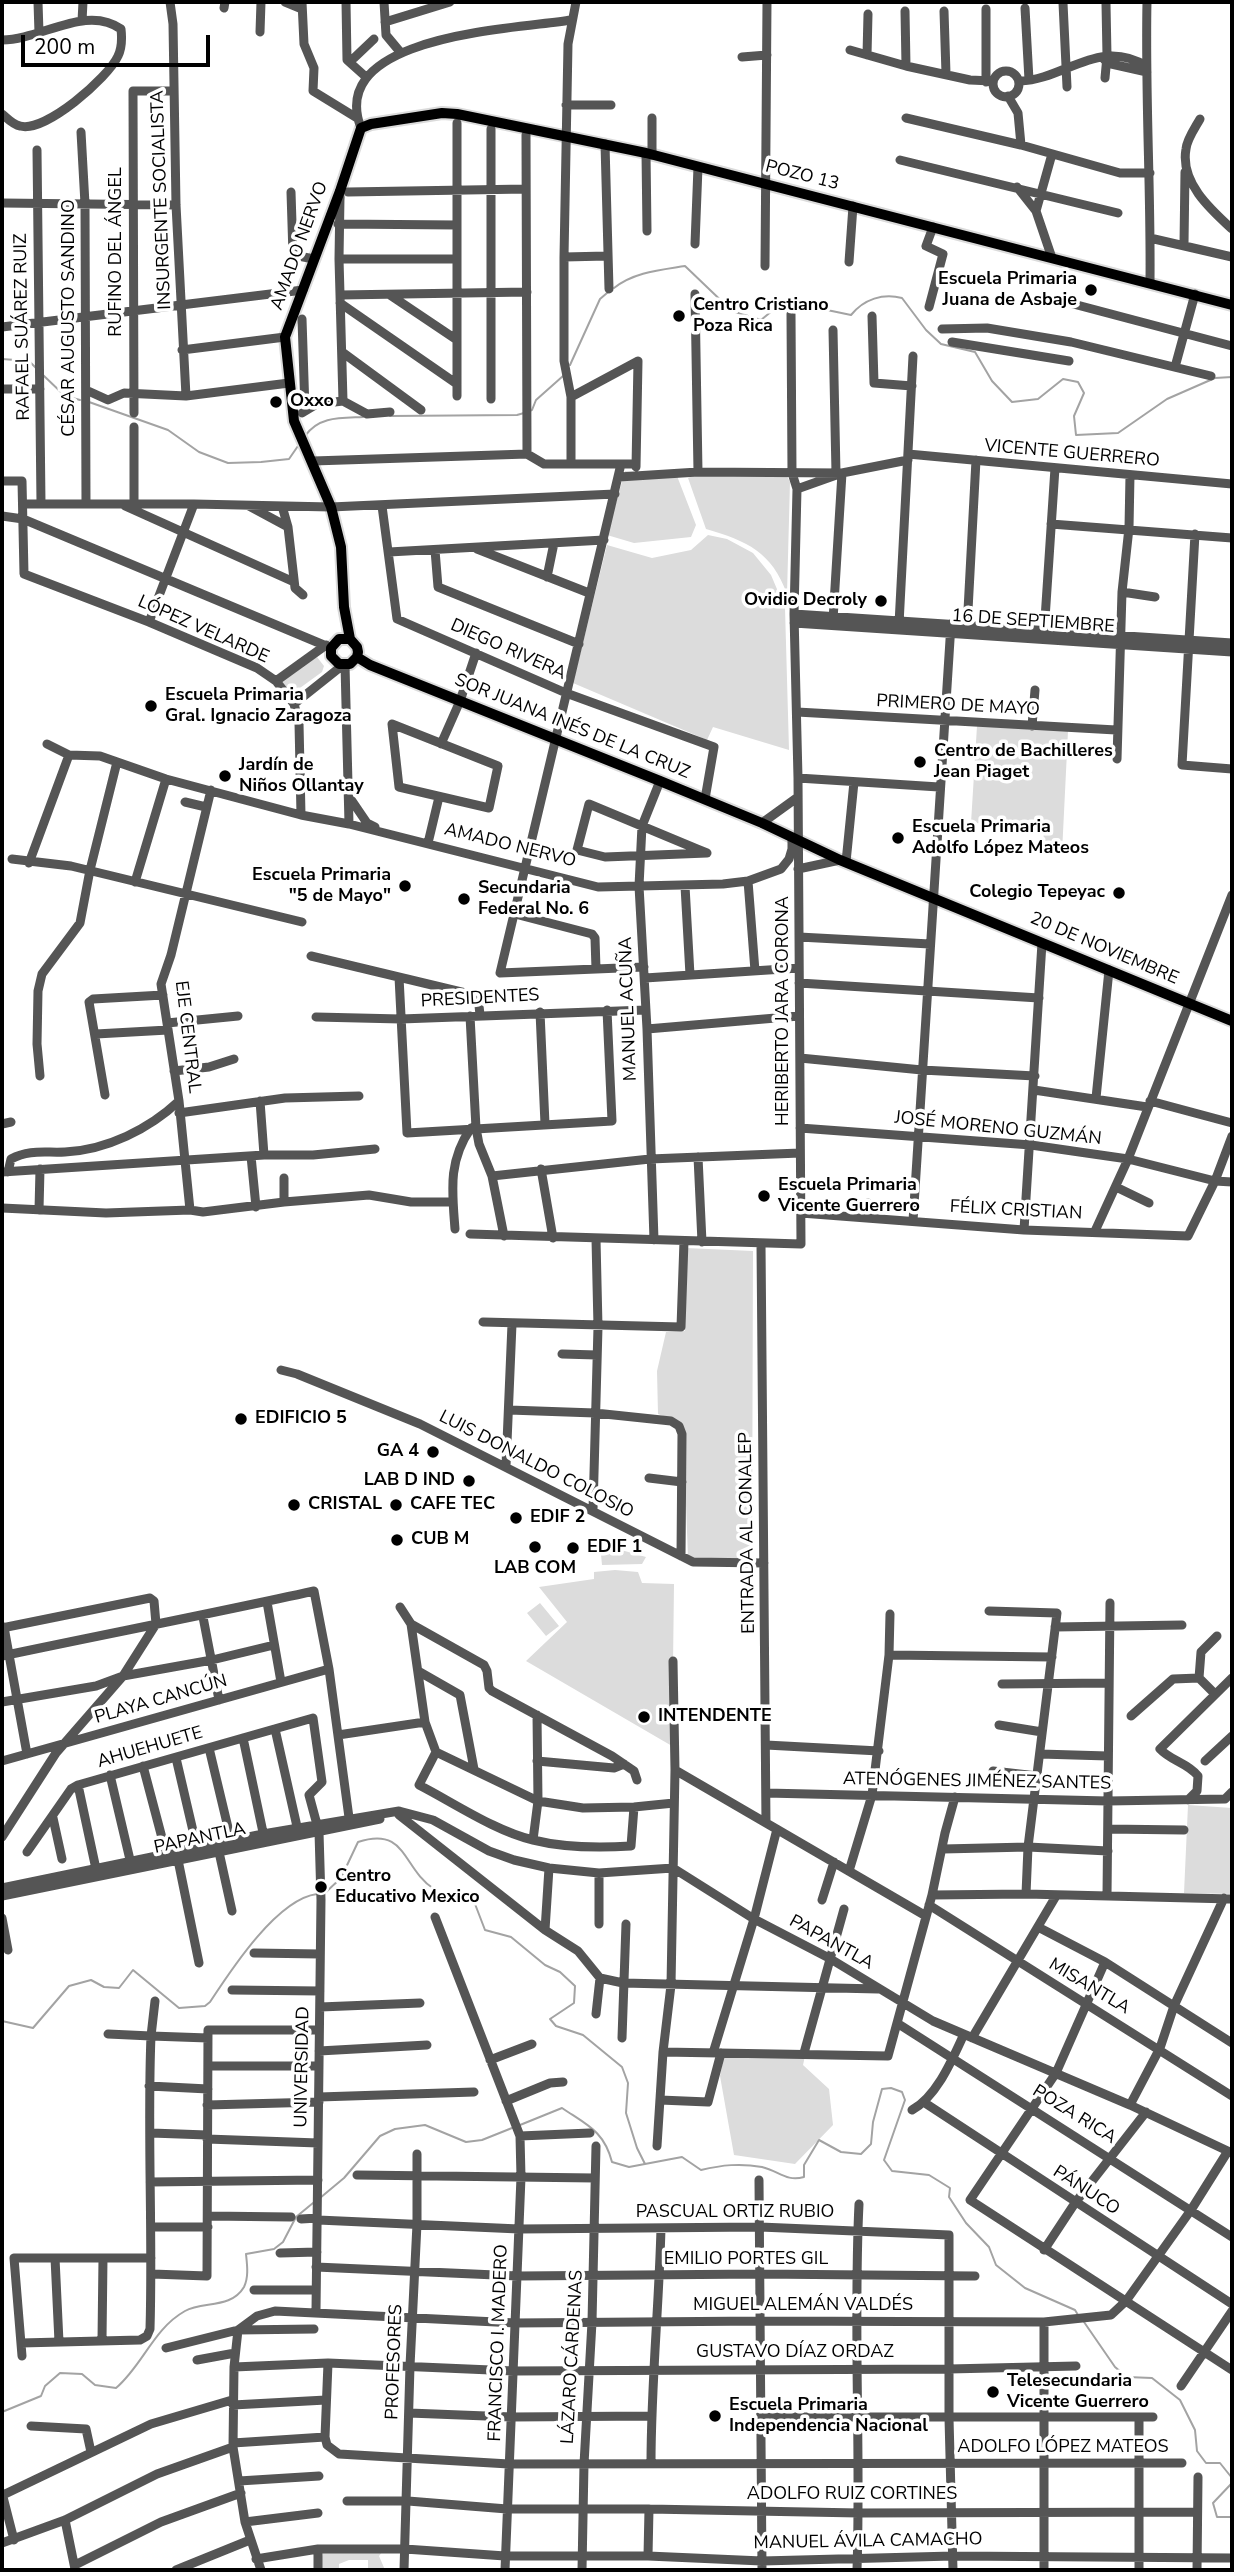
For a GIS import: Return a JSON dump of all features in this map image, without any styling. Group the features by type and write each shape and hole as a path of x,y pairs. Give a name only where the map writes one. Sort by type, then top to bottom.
{"main road":[{"name":"POZO 13","path":"359,123 371,124 442,113 606,144 1232,305"},
{"name":"AMADO NERVO","path":"357,657 357,647 350,639 344,607 341,547 331,507 296,426 285,337 314,259 344,192 359,123"},
{"path":"350,639 339,639 329,647 334,661 344,665 357,657"},
{"name":"SOR JUANA INÉS DE LA CRUZ","path":"357,657 370,665 762,822 795,839"},
{"name":"20 DE NOVIEMBRE","path":"795,839 1232,1020"}],"street":[{"path":"38,2 39,33"},
{"path":"82,21 83,2"},
{"name":"INSURGENTE SOCIALISTA","path":"170,2 173,24 176,205 186,396"},
{"path":"260,32 261,2"},
{"path":"285,2 302,5 304,44 314,68 313,91 359,123"},
{"path":"346,2 351,55 367,75 401,53 440,39 571,20"},
{"path":"384,2 386,35 401,53"},
{"path":"385,22 418,6 450,2"},
{"path":"571,464 572,397 564,361 564,257 566,104 571,20 576,2"},
{"path":"765,266 767,2"},
{"path":"1147,2 1150,282"},
{"path":"1063,3 1067,87"},
{"path":"1105,78 1106,4"},
{"path":"986,9 989,81 996,93 1008,96 1018,90 1024,80 1025,8"},
{"path":"944,10 946,74"},
{"path":"905,11 905,66"},
{"path":"867,55 868,14"},
{"path":"2,40 82,21 104,19 121,29 118,56 102,79 62,111 28,127 19,126 2,114"},
{"path":"351,55 374,39"},
{"path":"850,50 905,66 989,81 1000,72 1006,71 1024,80 1043,78 1066,67 1105,58 1147,69"},
{"path":"742,57 767,55"},
{"name":"AMADO NERVO","path":"359,123 357,95 367,75"},
{"name":"RUFINO DEL ÁNGEL","path":"134,412 133,91 174,90"},
{"path":"1008,96 1018,113 1021,145"},
{"path":"566,104 611,105"},
{"path":"647,231 652,117"},
{"path":"906,118 1021,145 1120,173 1150,173"},
{"path":"1184,244 1186,148 1200,119"},
{"path":"340,303 457,391 457,123"},
{"path":"491,130 491,399"},
{"name":"CÉSAR AUGUSTO SANDINO","path":"81,132 85,204 86,504"},
{"path":"526,135 527,454"},
{"path":"606,144 609,289"},
{"name":"RAFAEL SUÁREZ RUIZ","path":"37,150 41,503"},
{"path":"1036,211 1052,154"},
{"path":"900,160 1118,213"},
{"path":"695,244 698,167"},
{"path":"1185,172 1210,208 1232,229"},
{"path":"1017,187 1036,211 1052,258"},
{"path":"343,401 338,224 344,192 526,189"},
{"path":"291,192 293,255 314,259"},
{"path":"2,203 176,205"},
{"path":"849,262 853,206"},
{"path":"338,224 457,225"},
{"path":"929,307 943,254 926,246 933,227"},
{"path":"1150,238 1232,257"},
{"path":"564,257 607,256"},
{"path":"339,260 457,259"},
{"path":"2,327 303,290"},
{"path":"340,303 389,294 527,292"},
{"path":"389,294 457,341"},
{"path":"695,294 698,472"},
{"path":"1175,367 1195,295"},
{"path":"1062,301 1232,346"},
{"name":"HERIBERTO JARA CORONA","path":"761,1244 801,1244 798,869 795,839 798,797 794,618 797,488 792,472 791,314"},
{"path":"873,316 874,383 912,386"},
{"path":"296,426 305,410 302,319"},
{"path":"942,329 987,328 1071,342 1211,376"},
{"path":"987,328 990,347"},
{"path":"833,330 839,473 833,621"},
{"path":"182,350 285,337"},
{"path":"952,342 1069,361"},
{"path":"342,352 421,410"},
{"path":"899,625 914,356"},
{"path":"572,397 638,361 637,476"},
{"path":"86,393 108,400 134,392 186,396 289,383"},
{"path":"2,389 40,389"},
{"path":"305,410 317,404 343,401 367,414 390,412"},
{"path":"134,427 134,504"},
{"path":"313,461 527,454 544,464 636,464"},
{"name":"VICENTE GUERRERO","path":"620,477 698,472 839,473 908,457 976,460 1232,484"},
{"path":"967,630 976,460"},
{"path":"621,464 500,973 644,967"},
{"path":"1044,635 1055,468"},
{"path":"797,488 839,473"},
{"path":"1117,759 1122,592 1129,528 1130,475"},
{"path":"2,481 22,481 23,519"},
{"path":"23,504 246,504 331,507 615,495"},
{"path":"120,504 294,582"},
{"path":"149,622 194,504"},
{"path":"246,504 288,527"},
{"path":"282,506 288,527 295,588 303,595"},
{"name":"DIEGO RIVERA","path":"382,506 397,618 566,693 714,747 705,799"},
{"path":"2,516 23,519 329,647"},
{"name":"LÓPEZ VELARDE","path":"23,519 24,575 149,622 257,668 276,681 294,704 299,723 302,815"},
{"path":"1051,524 1232,538"},
{"path":"1195,534 1182,765 1232,769"},
{"path":"389,552 604,540"},
{"path":"547,577 554,543"},
{"path":"476,548 589,593"},
{"path":"435,550 438,587 579,644"},
{"path":"1122,592 1155,597"},
{"name":"16 DE SEPTIEMBRE","path":"794,618 1189,644 1232,643"},
{"path":"913,1221 950,629"},
{"name":"16 DE SEPTIEMBRE","path":"1189,644 1232,652"},
{"path":"276,681 329,647"},
{"path":"441,744 460,701 476,653"},
{"path":"294,704 344,665"},
{"path":"344,665 349,824"},
{"path":"1032,726 1035,690"},
{"name":"PRIMERO DE MAYO","path":"797,712 1116,730"},
{"path":"392,724 441,744 498,766 489,808 399,787 392,724"},
{"name":"AMADO NERVO","path":"47,744 69,755 100,756 166,779 302,815 349,824 598,887 685,886 748,881 781,869 789,859 795,839"},
{"path":"29,863 69,755"},
{"path":"40,1076 37,1044 38,992 42,974 80,923 90,870 117,762"},
{"path":"798,778 939,787"},
{"path":"135,882 166,779"},
{"name":"MANUEL ACUÑA","path":"654,1240 639,886 642,826 660,781"},
{"path":"798,869 843,861 854,782"},
{"name":"EJE CENTRAL","path":"190,1210 179,1101 161,984 171,955 211,790"},
{"path":"348,791 353,804 367,823 385,833"},
{"path":"428,844 439,797"},
{"path":"762,822 798,797"},
{"path":"185,802 206,807"},
{"path":"589,804 642,826 707,853 605,857 577,850 589,804"},
{"path":"12,859 90,870 302,922"},
{"path":"748,881 755,971"},
{"path":"685,886 690,975"},
{"path":"1096,1231 1128,1159 1232,895"},
{"path":"514,914 592,934 595,939 596,969"},
{"path":"799,937 930,944"},
{"path":"1024,1230 1042,943"},
{"path":"311,956 478,996 480,1015"},
{"path":"645,978 799,968"},
{"path":"1096,1098 1108,970"},
{"path":"399,977 407,1133 612,1121 607,1010"},
{"path":"799,983 1039,998"},
{"path":"105,1096 89,1002 93,999 163,995"},
{"name":"PRESIDENTES","path":"316,1017 401,1019 646,1010"},
{"path":"540,1012 545,1124"},
{"path":"96,1034 238,1016"},
{"path":"470,1016 473,1128 492,1176 504,1236"},
{"path":"647,1029 799,1016"},
{"path":"800,1058 922,1070 1035,1076"},
{"path":"174,1071 209,1067 234,1059"},
{"path":"1034,1090 1148,1104 1232,1123"},
{"path":"179,1113 285,1098 359,1096"},
{"path":"179,1101 169,1111 119,1140 66,1152 35,1150 21,1153 11,1159 5,1172 264,1155 313,1155 375,1149"},
{"path":"260,1101 264,1155"},
{"path":"455,1228 454,1166 459,1145 473,1128"},
{"name":"JOSÉ MORENO GUZMÁN","path":"800,1128 1031,1144 1128,1159 1215,1181 1232,1182"},
{"path":"1215,1181 1232,1136"},
{"path":"492,1176 650,1159 800,1153"},
{"path":"250,1156 256,1207"},
{"path":"698,1157 702,1241"},
{"path":"39,1210 40,1169"},
{"path":"541,1169 553,1238"},
{"path":"284,1178 284,1202"},
{"name":"FÉLIX CRISTIAN","path":"801,1213 1024,1230 1188,1236 1215,1181"},
{"path":"1116,1186 1149,1203"},
{"path":"2,1208 106,1213 190,1210 203,1212 369,1195 411,1202 453,1202"},
{"path":"867,1217 869,1203"},
{"path":"470,1234 761,1244"},
{"path":"593,1510 598,1327 596,1239"},
{"path":"483,1322 681,1327 684,1241"},
{"name":"ENTRADA AL CONALEP","path":"761,1244 766,1823"},
{"path":"506,1466 512,1324"},
{"path":"562,1354 597,1355"},
{"name":"LUIS DONALDO COLOSIO","path":"281,1370 420,1424 693,1562 764,1563"},
{"path":"509,1410 595,1413 671,1421 679,1426 682,1434 681,1556"},
{"path":"649,1478 682,1482"},
{"path":"5,1656 314,1591 329,1669 349,1821"},
{"path":"2,1837 64,1743 123,1676 156,1624 153,1598 3,1628 5,1656 27,1754"},
{"path":"267,1602 281,1682"},
{"path":"1107,1896 1110,1602"},
{"path":"400,1607 411,1625 425,1722 436,1752 538,1801 583,1808 674,1803"},
{"path":"989,1611 1057,1613 1028,1847 1026,1894"},
{"path":"849,1871 873,1795 889,1655 890,1614"},
{"path":"203,1616 219,1700"},
{"path":"411,1625 484,1665 489,1688 624,1764 634,1771 637,1780"},
{"path":"1055,1627 1182,1625"},
{"path":"1199,1678 1201,1652 1217,1636"},
{"path":"2,1702 96,1686 123,1676 212,1660 274,1645"},
{"path":"889,1655 1052,1657"},
{"path":"657,2146 663,2052 671,1985 676,1770 673,1661"},
{"name":"PLAYA CANCÚN","path":"2,1761 329,1669"},
{"path":"418,1671 460,1695 474,1769"},
{"path":"1130,1716 1172,1679 1199,1678 1215,1694"},
{"path":"1188,1800 1196,1791 1198,1776 1193,1769 1168,1758 1160,1749 1232,1678"},
{"path":"1002,1684 1109,1683"},
{"path":"533,1840 538,1801 537,1715"},
{"name":"AHUEHUETE","path":"27,1852 71,1789 78,1785 313,1718"},
{"name":"UNIVERSIDAD","path":"313,1718 321,1782 309,1795 318,1828 321,1900 316,2311"},
{"path":"338,1735 425,1722"},
{"path":"999,1726 1042,1732"},
{"path":"275,1729 298,1832"},
{"path":"1205,1761 1232,1736"},
{"path":"243,1738 264,1838"},
{"path":"766,1745 879,1751"},
{"path":"209,1748 231,1840"},
{"path":"436,1752 419,1785 509,1832 533,1840 597,1848 631,1846 634,1807"},
{"path":"1040,1754 1108,1756"},
{"path":"176,1758 197,1847"},
{"path":"537,1761 614,1768 624,1764"},
{"path":"144,1766 166,1853"},
{"path":"676,1770 926,1916"},
{"path":"993,1771 1037,1776"},
{"path":"110,1775 131,1865"},
{"path":"78,1785 96,1869"},
{"name":"ATENÓGENES JIMÉNEZ SANTES","path":"766,1793 1108,1801 1226,1799 1232,1792"},
{"path":"663,2052 888,2056 955,1797"},
{"path":"401,1812 413,1826 545,1930 578,1951 600,1978 623,1983 671,1985 879,1989"},
{"name":"PAPANTLA","path":"2,1896 131,1865 166,1853 401,1812 423,1816 514,1860 550,1868 600,1872 673,1868 754,1919 829,1958 933,2021 1146,2112 1230,2152"},
{"path":"413,1826 415,1821 423,1816"},
{"path":"53,1818 62,1859"},
{"path":"660,2100 708,2102 717,2053 777,1829"},
{"path":"1108,1829 1184,1830"},
{"name":"PAPANTLA","path":"2,1888 96,1869 178,1860 219,1852 264,1838"},
{"path":"943,1849 1028,1847 1108,1851"},
{"path":"219,1852 232,1912"},
{"path":"178,1860 199,1963"},
{"path":"822,1900 834,1862"},
{"path":"545,1930 550,1868"},
{"path":"599,1924 600,1872"},
{"path":"930,1900 1026,1894 1228,1898 1174,2006 1160,2048 1130,2105"},
{"path":"912,2110 925,2103 1018,1962 1056,1896"},
{"name":"MISANTLA","path":"930,1900 1018,1962 1160,2048 1232,2096"},
{"path":"804,2053 844,1909"},
{"name":"FRANCISCO I. MADERO","path":"435,1917 519,2133 521,2177 518,2276 505,2570"},
{"path":"2,1918 8,1950"},
{"path":"622,2038 626,1924"},
{"path":"1038,1927 1105,1962 1232,2043"},
{"path":"254,1953 320,1954"},
{"path":"1105,1962 1056,2073 970,2200 1232,2370"},
{"path":"596,2014 600,1978"},
{"path":"232,1990 320,1991"},
{"path":"21,2343 140,2340 147,2336 150,2329 152,2274 149,2086 155,2001"},
{"path":"320,2007 420,2003"},
{"name":"POZA RICA","path":"897,2023 1232,2237"},
{"path":"108,2034 151,2036 319,2030"},
{"path":"152,2274 207,2276 208,2034"},
{"path":"319,2050 427,2045"},
{"path":"490,2060 532,2045"},
{"path":"208,2066 319,2066"},
{"path":"506,2101 550,2083 563,2082"},
{"path":"149,2086 208,2089"},
{"path":"207,2105 474,2092"},
{"name":"PÁNUCO","path":"925,2103 1232,2304"},
{"path":"1044,2250 1075,2203 1146,2112"},
{"path":"151,2133 318,2143"},
{"path":"519,2133 590,2133"},
{"name":"LÁZARO CÁRDENAS","path":"582,2570 584,2464 596,2228 596,2146"},
{"path":"1126,2301 1230,2152"},
{"name":"PROFESORES","path":"404,2570 417,2224 417,2154"},
{"path":"1222,2162 1232,2168"},
{"path":"357,2175 595,2178"},
{"path":"150,2182 318,2180"},
{"path":"759,2180 762,2566"},
{"path":"858,2570 859,2417 856,2321 859,2204"},
{"path":"208,2216 291,2217"},
{"name":"PASCUAL ORTIZ RUBIO","path":"301,2219 318,2216 519,2229 760,2227 949,2235 950,2277"},
{"path":"151,2227 208,2227"},
{"path":"651,2463 661,2228"},
{"path":"280,2253 317,2252"},
{"path":"22,2356 14,2258 151,2258"},
{"path":"55,2258 59,2342"},
{"path":"102,2340 103,2258"},
{"name":"EMILIO PORTES GIL","path":"316,2267 518,2276 975,2276"},
{"path":"950,2277 949,2418 953,2570"},
{"path":"254,2290 316,2290"},
{"name":"MIGUEL ALEMÁN VALDÉS","path":"238,2330 257,2316 275,2311 516,2323 761,2320 1044,2322 1111,2315 1126,2301"},
{"path":"1181,2385 1232,2311"},
{"path":"1044,2322 1044,2570"},
{"path":"166,2348 238,2330 314,2329"},
{"path":"238,2330 234,2367 233,2445 245,2522 261,2570"},
{"path":"197,2361 235,2353"},
{"path":"2,2543 65,2520 157,2474 233,2445 325,2437 328,2363"},
{"name":"GUSTAVO DÍAZ ORDAZ","path":"234,2367 328,2363 514,2371 1076,2366"},
{"path":"14,2540 3,2493 151,2424 233,2402 326,2400"},
{"path":"409,2413 586,2418 651,2416"},
{"path":"761,2417 1153,2417"},
{"path":"1139,2418 1139,2570"},
{"path":"31,2426 86,2429 91,2452"},
{"name":"ADOLFO LÓPEZ MATEOS","path":"325,2437 327,2445 338,2454 509,2463 1182,2463"},
{"path":"239,2481 319,2476"},
{"path":"1197,2570 1198,2477"},
{"path":"65,2520 75,2568 160,2522 241,2493"},
{"name":"ADOLFO RUIZ CORTINES","path":"347,2501 408,2501 507,2509 583,2510 859,2513 1197,2512"},
{"path":"648,2556 649,2509"},
{"path":"245,2522 318,2513"},
{"path":"176,2570 250,2540"},
{"path":"318,2549 318,2570"},
{"name":"MANUEL ÁVILA CAMACHO","path":"256,2559 318,2549 405,2549 505,2556 648,2556 762,2566 858,2558 953,2556 1232,2558"}],"shaded area":[{"path":"625,471 677,476 696,525 691,537 634,543 607,535"},
{"path":"696,475 787,476 790,482 787,594 766,558 734,538 706,529 688,478"},
{"path":"708,535 727,539 753,553 771,575 785,608 789,750 713,727 707,740 573,683 607,545 652,558 691,550"},
{"path":"317,657 324,666 322,672 293,693 287,689 282,679"},
{"path":"977,726 1068,731 1062,853 1043,851 1044,825 971,823"},
{"path":"686,1248 753,1251 752,1566 688,1558 683,1424 658,1414 657,1371 666,1332 685,1331"},
{"path":"600,1544 646,1557 642,1564 602,1565"},
{"path":"594,1572 638,1572 642,1583 674,1584 672,1746 526,1661 567,1622 539,1587 594,1579"},
{"path":"540,1603 559,1626 546,1636 527,1613"},
{"path":"1188,1805 1232,1808 1232,1894 1184,1893"},
{"path":"724,2056 805,2056 803,2065 829,2089 833,2125 795,2164 734,2155 720,2076"},
{"path":"323,2551 383,2551 379,2556 385,2570 368,2570 368,2560 349,2560 339,2564 339,2570 320,2570"}],"waterway":[{"path":"614,288 639,275 685,266 732,311 761,320 784,301 851,315 874,299 888,296 902,298 926,330 941,344 975,352 992,381 1012,402 1038,399 1063,379 1078,382 1084,393 1074,416 1076,435 1118,433 1167,399 1215,378 1232,377"},
{"path":"570,365 600,299 607,293"},
{"path":"2,359 29,361 36,368"},
{"path":"43,375 65,396 80,400"},
{"path":"529,411 536,400 563,376"},
{"path":"89,402 168,430 199,452 228,463 289,459 300,443"},
{"path":"390,416 524,413"},
{"path":"305,436 324,421 363,417"},
{"path":"326,1892 341,1878 358,1842 386,1840 395,1844 434,1889 455,1894 475,1904 485,1930 511,1937 545,1965 560,1972 575,1986 574,2003 550,2019 556,2026 583,2035 622,2067 628,2083 626,2113 645,2164"},
{"path":"2,2021 33,2028 69,1986 91,1980 104,1987 119,1988 133,1970 179,2008 205,2006 271,1922 286,1908 317,1894"},
{"path":"520,2125 562,2108 587,2124 599,2136 609,2151 612,2162 629,2167 682,2157 701,2170 746,2165 798,2178 804,2177 804,2165 819,2140 841,2152 861,2154 871,2144 873,2122 882,2089 891,2088 902,2092 905,2100 884,2160 892,2171 929,2175 950,2188 949,2197 966,2223 989,2247 996,2265 1025,2288 1075,2310 1078,2315"},
{"path":"320,2198 344,2178 380,2136 395,2129 425,2125 466,2142 482,2140 512,2128"},
{"path":"2,2412 41,2396 45,2386 60,2373 82,2374 95,2385 116,2388 134,2369 156,2337 174,2319 192,2308 224,2302 238,2294 247,2279 246,2254 274,2249 283,2242 296,2217 313,2203"},
{"path":"1084,2322 1115,2367 1127,2377 1152,2378 1180,2400 1195,2430 1197,2451 1206,2463 1220,2463 1232,2478"},
{"path":"1232,2483 1213,2503 1217,2517 1232,2517"}],"place":[{"name":"Escuela Primaria Juana de Asbaje","path":"1091,290"},
{"name":"Centro Cristiano Poza Rica","path":"679,316"},
{"name":"Oxxo","path":"276,402"},
{"name":"Ovidio Decroly","path":"881,601"},
{"name":"Escuela Primaria Gral. Ignacio Zaragoza","path":"151,706"},
{"name":"Centro de Bachilleres Jean Piaget","path":"920,762"},
{"name":"Jardín de Niños Ollantay","path":"225,776"},
{"name":"Escuela Primaria Adolfo López Mateos","path":"898,838"},
{"name":"Escuela Primaria \"5 de Mayo\"","path":"405,886"},
{"name":"Colegio Tepeyac","path":"1119,893"},
{"name":"Secundaria Federal No. 6","path":"464,899"},
{"name":"Escuela Primaria Vicente Guerrero","path":"764,1196"},
{"name":"EDIFICIO 5","path":"241,1419"},
{"name":"GA 4","path":"433,1452"},
{"name":"LAB D IND","path":"469,1481"},
{"name":"CRISTAL","path":"294,1505"},
{"name":"CAFE TEC","path":"396,1505"},
{"name":"EDIF 2","path":"516,1518"},
{"name":"CUB M","path":"397,1540"},
{"name":"LAB COM","path":"535,1547"},
{"name":"EDIF 1","path":"573,1548"},
{"name":"INTENDENTE","path":"644,1717"},
{"name":"Centro Educativo Mexico","path":"321,1887"},
{"name":"Telesecundaria Vicente Guerrero","path":"993,2392"},
{"name":"Escuela Primaria Independencia Nacional","path":"715,2416"}]}
